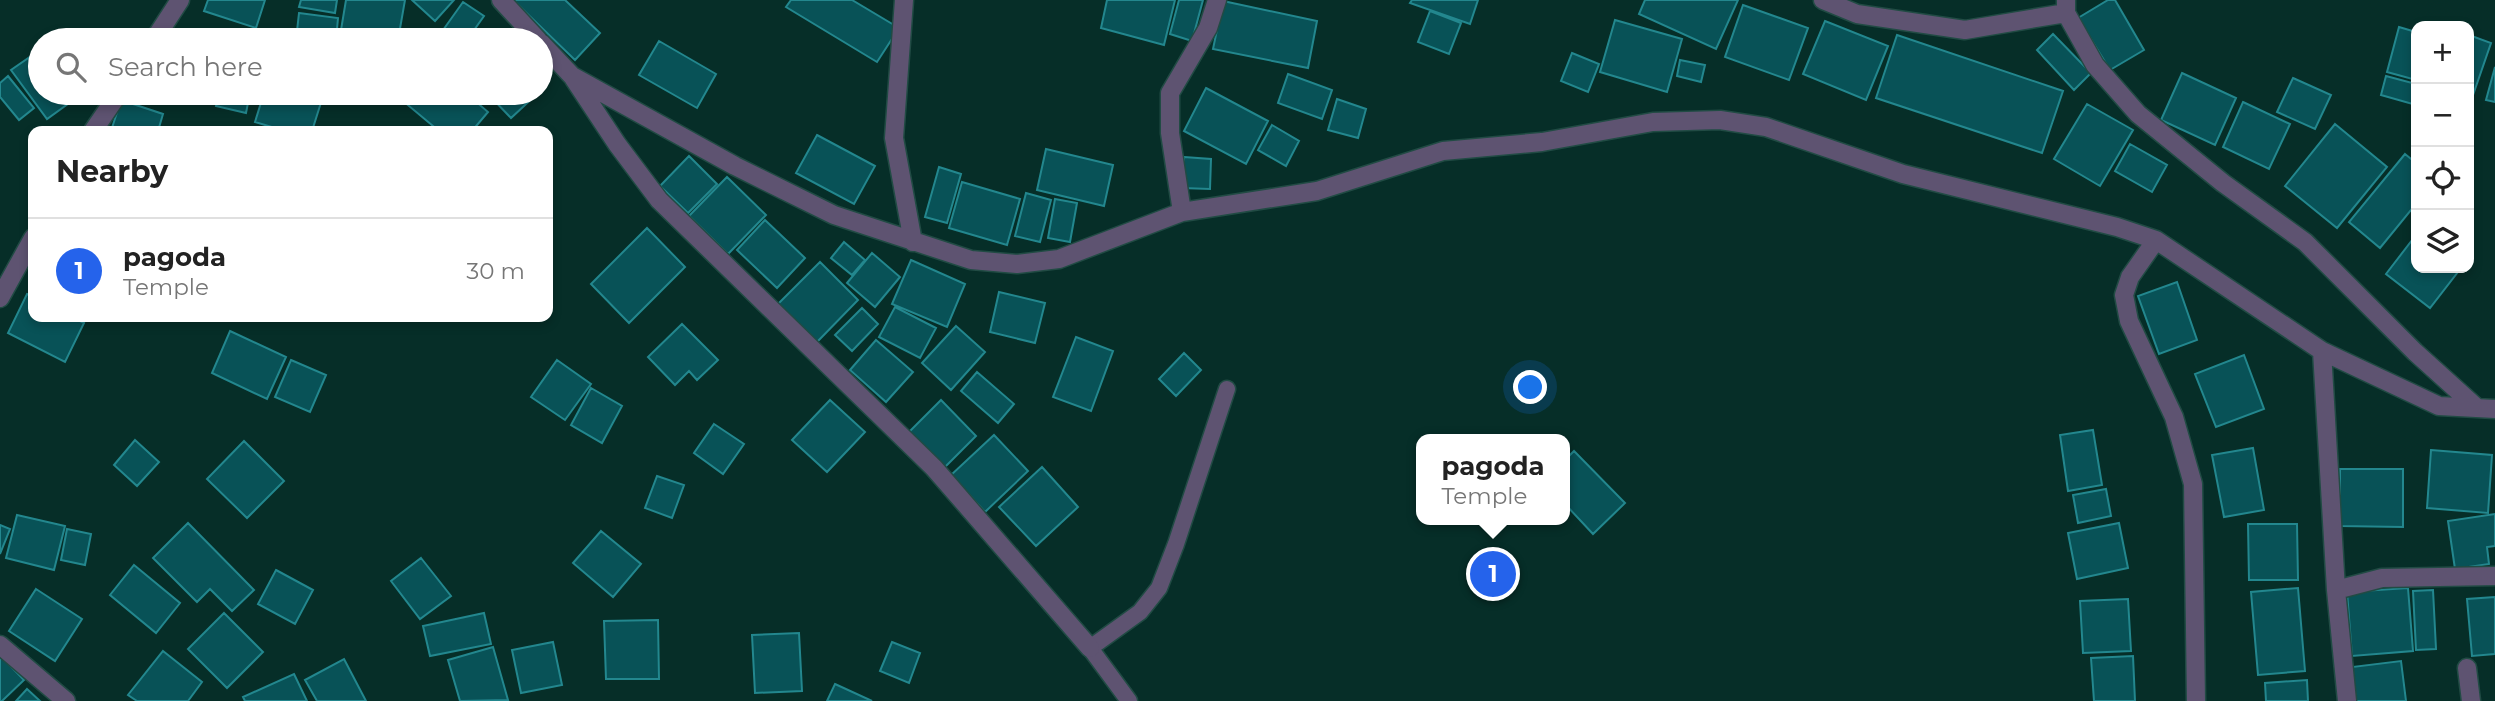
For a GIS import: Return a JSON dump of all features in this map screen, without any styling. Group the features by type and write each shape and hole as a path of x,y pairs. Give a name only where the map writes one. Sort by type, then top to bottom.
{"street":[{"path":"161,28 180,0"},
{"path":"501,0 528,28"},
{"path":"904,0 894,138 913,242"},
{"path":"1182,212 1170,133 1170,93 1208,27 1217,0"},
{"path":"1823,0 1857,14 1965,30 2066,7 2095,65 2138,114 2223,183 2305,242 2415,352 2486,408"},
{"path":"553,55 572,76 617,144 659,200 934,468 1090,648"},
{"path":"572,76 734,166 834,215 971,260 1017,264 1059,259 1182,212 1317,191 1443,151 1542,142 1653,122 1720,120 1766,127 1903,174 2117,227 2156,240 2322,351 2440,406 2486,408"},
{"path":"96,126 110,105"},
{"path":"2156,240 2130,277 2124,295 2129,321 2174,417 2193,484 2196,701"},
{"path":"0,298 28,247"},
{"path":"2322,351 2336,590 2347,701"},
{"path":"2336,590 2382,578 2495,576"},
{"path":"0,645 66,701"},
{"path":"2467,668 2471,701"}],"lane":[{"path":"1129,701 1090,648 1140,612 1159,588 1227,389"}],"building":[{"path":"208,0 265,0 256,28 204,11"},
{"path":"301,0 337,0 335,13 299,7"},
{"path":"346,0 405,0 400,28 341,28"},
{"path":"412,0 454,0 435,21"},
{"path":"513,0 565,0 600,33 575,60 553,39 553,28 542,28"},
{"path":"791,0 852,0 899,28 877,62 786,7"},
{"path":"1107,0 1175,0 1164,45 1101,28"},
{"path":"1179,0 1203,0 1192,41 1170,34"},
{"path":"1412,0 1478,0 1470,24 1410,3"},
{"path":"1645,0 1738,0 1716,49 1639,14"},
{"path":"2108,0 2115,0 2144,50 2110,70 2078,18"},
{"path":"1223,1 1317,21 1308,68 1213,49"},
{"path":"463,2 484,16 476,28 445,28"},
{"path":"1743,5 1808,28 1789,80 1725,57"},
{"path":"1430,11 1461,23 1449,54 1418,42"},
{"path":"299,13 338,18 337,28 297,28"},
{"path":"1615,20 1682,39 1667,92 1600,72"},
{"path":"1825,21 1888,46 1866,100 1803,74"},
{"path":"2399,27 2411,31 2411,79 2387,72"},
{"path":"2053,34 2091,73 2074,90 2037,50"},
{"path":"1897,35 2063,91 2042,153 1876,98"},
{"path":"2474,37 2491,43 2474,92"},
{"path":"659,41 716,74 697,108 639,75"},
{"path":"1572,53 1599,64 1588,92 1561,81"},
{"path":"28,58 28,93 11,70"},
{"path":"1680,60 1705,65 1701,82 1677,76"},
{"path":"2495,67 2495,102 2486,100"},
{"path":"2182,73 2236,98 2215,145 2161,120"},
{"path":"1288,74 1332,90 1322,119 1278,103"},
{"path":"8,76 28,101 28,105 34,108 19,120 0,97 0,83"},
{"path":"2386,76 2411,83 2411,104 2381,95"},
{"path":"2293,78 2331,95 2315,129 2277,112"},
{"path":"1206,88 1268,121 1246,164 1184,131"},
{"path":"1337,99 1366,109 1358,138 1328,130"},
{"path":"2243,102 2290,124 2269,169 2223,147"},
{"path":"2087,104 2133,130 2100,186 2054,159"},
{"path":"37,105 66,105 47,119"},
{"path":"119,105 136,105 163,114 159,126 113,126"},
{"path":"216,105 248,105 246,113"},
{"path":"260,105 320,105 314,126 268,126 255,122"},
{"path":"408,105 480,105 488,112 476,126 433,126"},
{"path":"499,105 525,105 511,118"},
{"path":"2335,124 2387,167 2337,228 2285,186"},
{"path":"1272,125 1299,141 1286,166 1258,150"},
{"path":"817,135 875,166 854,204 796,173"},
{"path":"2130,144 2167,165 2152,192 2115,171"},
{"path":"1046,149 1113,165 1104,206 1037,190"},
{"path":"2405,154 2411,159 2411,210 2380,248 2349,222"},
{"path":"689,156 717,184 688,213 660,186"},
{"path":"1184,157 1211,159 1210,189 1182,188"},
{"path":"939,167 961,174 947,223 925,217"},
{"path":"727,177 766,215 728,254 689,216"},
{"path":"962,182 1020,199 1007,245 949,228"},
{"path":"1026,193 1051,200 1040,242 1015,236"},
{"path":"1055,199 1077,203 1070,242 1048,238"},
{"path":"765,220 805,258 777,288 737,250"},
{"path":"647,228 685,267 629,323 591,284"},
{"path":"844,242 865,260 852,275 831,258"},
{"path":"2411,242 2411,273 2457,273 2430,308 2386,274"},
{"path":"872,253 900,277 875,307 847,283"},
{"path":"911,260 965,284 947,327 892,304"},
{"path":"820,262 858,300 817,342 778,304"},
{"path":"2177,282 2197,340 2159,354 2138,296"},
{"path":"999,292 1045,303 1035,343 990,332"},
{"path":"27,294 28,322 84,323 65,362 8,333"},
{"path":"895,307 936,328 920,358 879,337"},
{"path":"862,308 878,324 852,351 835,335"},
{"path":"682,324 718,360 697,380 689,371 675,385 648,357"},
{"path":"956,326 985,352 951,390 922,363"},
{"path":"230,331 286,357 267,399 212,373"},
{"path":"1076,337 1113,351 1091,411 1053,397"},
{"path":"876,340 913,372 886,402 850,370"},
{"path":"1184,353 1201,370 1176,396 1159,379"},
{"path":"2244,355 2264,409 2216,427 2195,374"},
{"path":"291,360 326,375 310,412 275,397"},
{"path":"557,360 591,384 565,420 531,397"},
{"path":"977,372 1014,404 998,423 961,391"},
{"path":"591,388 622,406 602,443 571,425"},
{"path":"830,400 865,432 827,472 792,440"},
{"path":"941,400 976,436 942,470 907,434"},
{"path":"714,424 744,444 723,474 694,453"},
{"path":"2093,430 2102,485 2068,491 2060,435"},
{"path":"994,435 1028,471 985,512 951,475"},
{"path":"135,440 159,462 137,486 114,465"},
{"path":"244,441 284,481 247,518 207,479"},
{"path":"2253,448 2264,510 2224,517 2212,455"},
{"path":"2431,450 2492,455 2488,513 2427,508"},
{"path":"1574,451 1625,503 1593,534 1570,509 1570,455"},
{"path":"1042,467 1078,507 1036,546 999,507"},
{"path":"2340,469 2403,469 2403,527 2340,526"},
{"path":"657,476 684,485 672,518 645,508"},
{"path":"2106,489 2111,516 2078,523 2073,495"},
{"path":"2495,514 2495,546 2487,547 2489,564 2455,569 2448,521"},
{"path":"17,515 65,526 54,570 6,558"},
{"path":"188,523 254,590 232,611 210,589 197,602 153,558"},
{"path":"2119,523 2128,568 2077,579 2068,533"},
{"path":"2248,524 2297,524 2298,580 2249,580"},
{"path":"0,525 10,529 0,554"},
{"path":"67,529 91,534 85,565 61,560"},
{"path":"601,531 641,564 613,597 573,563"},
{"path":"421,558 451,596 420,619 391,581"},
{"path":"134,565 180,603 156,633 110,595"},
{"path":"276,570 313,590 295,624 258,604"},
{"path":"2298,588 2305,671 2258,675 2251,592"},
{"path":"2408,588 2413,651 2352,656 2347,592"},
{"path":"36,589 82,619 55,661 9,631"},
{"path":"2433,590 2436,649 2416,650 2413,591"},
{"path":"2495,597 2495,654 2472,656 2467,599"},
{"path":"2128,599 2131,651 2083,653 2080,601"},
{"path":"224,613 263,652 227,688 188,649"},
{"path":"484,613 491,644 430,656 423,626"},
{"path":"658,620 659,679 606,679 604,621"},
{"path":"799,633 802,691 755,693 752,635"},
{"path":"553,642 562,685 521,693 512,650"},
{"path":"892,642 920,653 909,683 880,671"},
{"path":"493,647 508,700 460,701 448,660"},
{"path":"163,651 202,682 188,701 137,701 128,695"},
{"path":"0,655 24,680 2,701 0,701"},
{"path":"2133,656 2135,701 2094,701 2091,658"},
{"path":"344,659 366,701 317,701 305,680"},
{"path":"2401,661 2406,701 2356,701 2352,667"},
{"path":"294,674 307,701 245,701 243,697"},
{"path":"2307,680 2308,701 2266,701 2265,683"},
{"path":"835,684 872,701 827,701"},
{"path":"27,689 40,701 16,701"}],"place":[{"name":"pagoda","path":"1493,574"}]}
